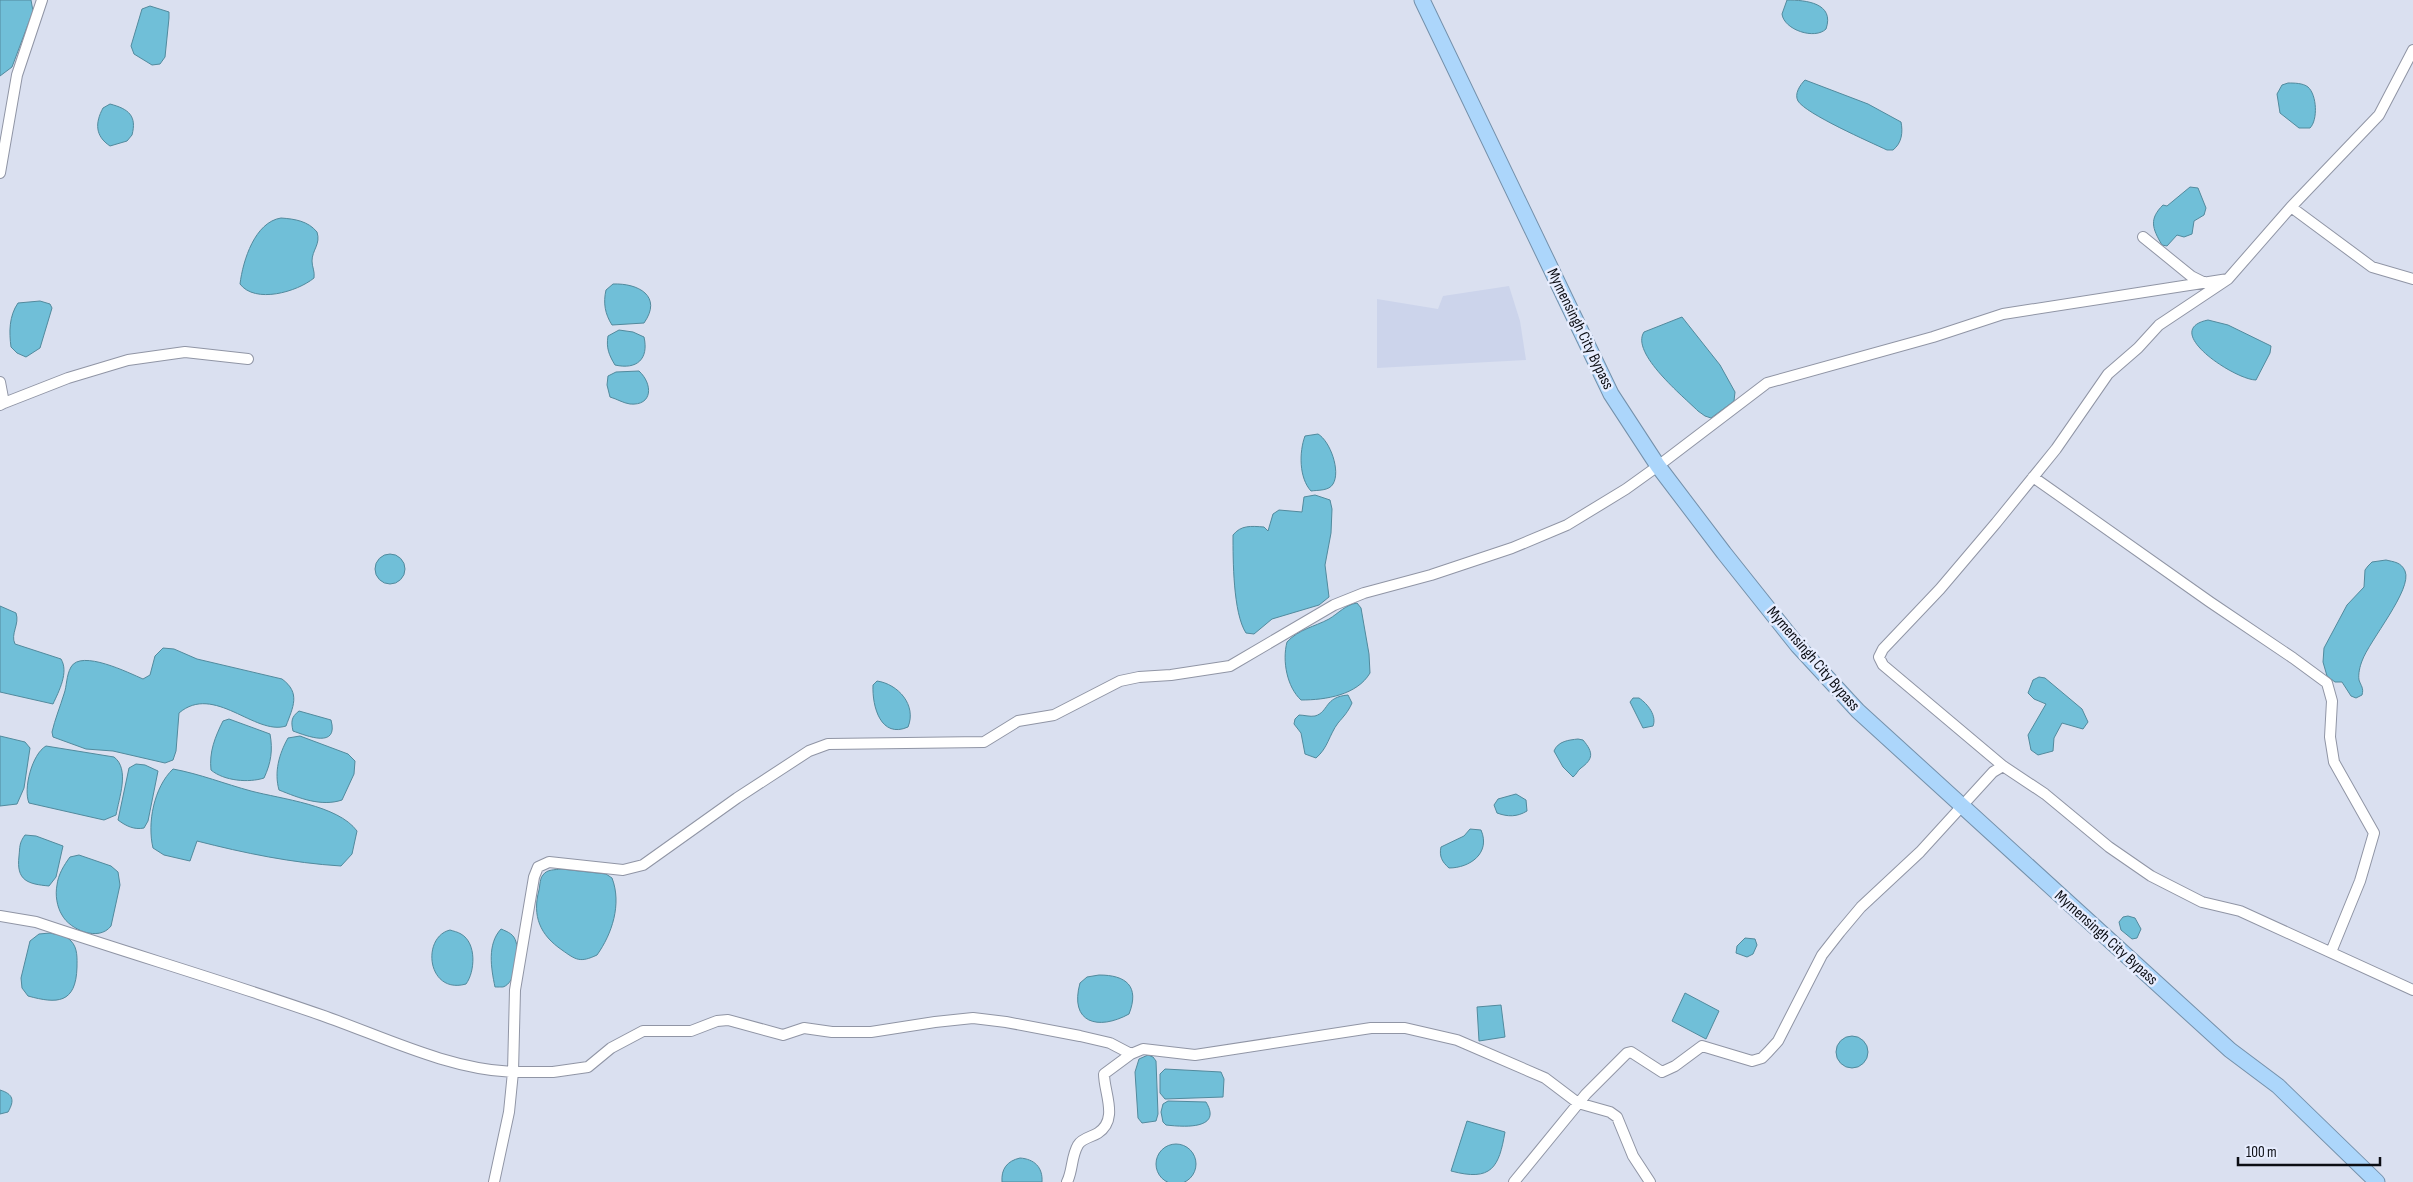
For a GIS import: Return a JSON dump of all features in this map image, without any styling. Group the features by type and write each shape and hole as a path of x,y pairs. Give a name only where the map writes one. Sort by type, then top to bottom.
{"highway":[{"name":"Mymensingh City Bypass","path":"1422,0 1611,394 1658,466 1798,646 1858,711 2230,1050 2278,1086 2377,1182"}],"street":[{"path":"0,173 17,75 42,0"},
{"path":"2413,50 2379,115 2291,207 2228,279 2159,325 2138,348 2108,374 2056,449 1940,589 1883,649 1880,657 1883,665 2003,766 2045,794 2109,847 2151,876 2202,902 2240,911 2413,990"},
{"path":"2291,207 2372,267 2413,279"},
{"path":"2143,238 2191,276 2205,283"},
{"path":"494,1182 509,1112 513,1072 515,990 534,877 538,867 549,862 623,870 643,866 769,777 809,751 828,744 984,742 1018,721 1054,715 1120,681 1139,676 1171,675 1230,666 1334,605 1364,593 1432,575 1512,548 1567,525 1626,489 1767,383 1933,337 2003,314 2228,279"},
{"path":"0,382 2,404 68,378 128,360 185,352 248,359"},
{"path":"2033,477 2327,683 2332,701 2330,737 2334,762 2374,833 2360,881 2332,952"},
{"path":"1514,1182 1578,1103 1627,1053 1631,1052 1662,1072 1675,1066 1702,1046 1752,1061 1762,1058 1778,1041 1806,982 1822,955 1840,932 1876,891 1920,852 1993,772 2003,766"},
{"path":"0,916 36,922 321,1015 406,1048 489,1071 553,1072 588,1067 611,1048 643,1031 691,1031 717,1021 728,1020 783,1035 804,1028 832,1032 871,1032 973,1018 1006,1022 1080,1036 1110,1043 1131,1054"},
{"path":"1067,1182 1071,1174 1072,1154 1080,1142 1104,1128 1108,1120 1110,1112 1104,1074 1131,1054 1142,1049 1154,1049 1178,1055 1195,1055 1365,1028 1404,1028 1457,1040 1511,1062 1545,1078 1578,1103 1610,1112 1617,1117 1633,1156 1650,1182"}],"shaded area":[{"path":"1509,286 1520,321 1526,360 1377,368 1377,299 1438,309 1443,296"}],"water":[{"path":"0,0 31,0 33,11 12,67 0,76"},
{"path":"1787,0 1810,2 1823,8 1828,20 1826,29 1815,34 1801,32 1788,25 1782,14"},
{"path":"150,6 169,12 165,57 160,64 152,65 134,54 131,46 142,9"},
{"path":"1805,80 1868,104 1901,122 1902,133 1900,141 1893,150 1887,150 1803,107 1798,101 1797,95 1801,84"},
{"path":"2288,83 2304,85 2311,91 2315,101 2315,114 2310,128 2299,128 2280,113 2277,94 2282,85"},
{"path":"110,104 122,108 130,114 133,128 132,135 127,141 110,146 101,138 98,124 103,108"},
{"path":"2190,187 2198,188 2206,208 2204,215 2194,221 2192,234 2184,237 2177,235 2167,246 2162,245 2154,229 2154,219 2163,205 2167,206"},
{"path":"281,218 301,221 310,225 317,232 318,240 312,261 314,278 297,288 276,294 266,295 247,290 240,284 247,254 257,234 272,221"},
{"path":"613,284 631,286 645,293 651,305 644,323 612,325 606,313 605,299 606,290"},
{"path":"40,301 50,304 52,308 40,348 26,357 17,353 11,347 11,319 18,303"},
{"path":"1682,317 1720,365 1735,392 1734,401 1711,418 1698,411 1660,374 1651,363 1642,341 1644,332"},
{"path":"2208,320 2228,325 2271,346 2270,353 2256,380 2246,378 2219,364 2196,343 2192,334 2195,325"},
{"path":"619,330 633,332 644,337 645,351 643,357 640,361 630,366 615,365 611,358 608,348 608,336"},
{"path":"639,371 644,376 648,388 647,398 643,402 630,404 610,397 607,385 608,376 616,372"},
{"path":"1318,434 1330,449 1336,472 1333,484 1329,488 1311,491 1304,479 1301,457 1305,436"},
{"path":"1315,495 1330,500 1332,509 1331,533 1325,565 1329,597 1319,605 1272,619 1254,634 1246,633 1238,613 1236,600 1233,535 1239,529 1255,526 1264,527 1268,531 1273,514 1279,510 1302,512 1304,497"},
{"path":"390,554 401,558 405,569 401,580 390,584 379,580 375,569 379,558"},
{"path":"2386,560 2401,566 2405,571 2406,579 2397,602 2362,661 2359,670 2359,680 2363,693 2356,698 2351,696 2342,682 2335,682 2327,676 2323,662 2324,648 2347,605 2364,587 2365,570 2372,562"},
{"path":"1357,603 1361,608 1369,654 1370,673 1357,686 1340,695 1301,700 1292,688 1287,673 1285,657 1287,642 1302,631 1329,619 1346,607"},
{"path":"0,606 16,613 15,644 61,659 64,676 53,704 0,692"},
{"path":"163,648 174,649 197,659 282,679 292,690 294,701 286,726 274,727 261,724 220,707 206,704 192,705 179,713 176,751 173,760 165,763 113,751 86,749 53,737 52,732 65,691 68,674 76,662 84,660 94,661 143,679 150,675 155,656"},
{"path":"2039,677 2045,678 2082,709 2088,722 2083,729 2062,723 2054,738 2053,751 2038,755 2031,750 2028,735 2046,704 2034,699 2028,693 2033,680"},
{"path":"877,681 892,686 904,697 910,711 908,727 899,730 891,729 880,719 873,694 873,685"},
{"path":"1348,695 1352,703 1323,750 1316,758 1305,754 1301,733 1294,724 1295,719 1299,715 1315,716 1323,711 1331,701 1340,696"},
{"path":"1633,698 1639,698 1646,704 1653,714 1653,726 1643,728 1630,702"},
{"path":"299,711 331,720 332,729 330,735 326,738 320,738 293,731 292,720"},
{"path":"229,719 270,734 271,756 264,778 258,780 230,779 211,770 211,757 215,739 223,721"},
{"path":"0,736 25,742 30,748 24,788 17,804 0,806"},
{"path":"300,736 348,754 355,761 354,774 342,800 326,803 318,802 302,799 279,790 277,770 282,750 288,738"},
{"path":"1578,739 1583,740 1587,745 1591,756 1588,762 1573,777 1563,767 1554,751 1561,743"},
{"path":"46,746 114,757 119,762 122,776 116,815 104,820 29,803 27,789 30,772 37,756"},
{"path":"136,764 145,765 158,771 148,821 144,828 130,827 118,820 129,768"},
{"path":"173,769 251,791 308,804 337,815 357,831 352,854 341,866 323,865 268,857 197,841 190,861 164,855 153,848 151,838 152,817 161,785"},
{"path":"1516,794 1526,800 1527,811 1512,816 1497,813 1494,805 1498,799"},
{"path":"1470,829 1481,830 1483,846 1481,852 1471,862 1449,868 1442,859 1441,847 1464,836"},
{"path":"25,835 36,836 63,846 56,877 49,886 25,880 19,871 21,843"},
{"path":"79,855 111,866 118,872 120,885 111,926 106,931 92,934 85,932 71,925 60,912 56,889 60,874 70,857"},
{"path":"561,869 606,874 612,878 615,888 616,908 607,938 597,955 586,959 582,960 571,956 554,944 543,931 537,916 537,899 541,878 551,870"},
{"path":"2123,917 2135,918 2141,929 2137,938 2132,939 2121,930 2119,922"},
{"path":"501,929 514,937 517,947 517,960 511,980 503,987 495,987 491,956 494,942"},
{"path":"450,930 460,933 470,944 473,965 466,984 453,985 443,981 436,974 432,964 432,953 435,943 441,935"},
{"path":"50,933 69,939 75,947 77,957 76,979 73,988 69,995 56,1000 38,999 28,996 22,988 21,978 30,941 39,934"},
{"path":"1745,938 1755,939 1757,945 1753,954 1747,957 1736,953 1737,946"},
{"path":"1099,975 1117,977 1128,984 1133,996 1129,1014 1107,1022 1089,1020 1082,1015 1078,997 1080,983 1087,977"},
{"path":"1685,993 1719,1011 1706,1039 1672,1021"},
{"path":"1501,1005 1505,1037 1479,1041 1477,1007"},
{"path":"1852,1036 1864,1040 1868,1052 1864,1064 1852,1068 1840,1064 1836,1052 1840,1040"},
{"path":"1148,1055 1156,1061 1158,1114 1156,1121 1142,1123 1138,1118 1135,1072 1139,1059"},
{"path":"1165,1069 1221,1072 1224,1079 1223,1097 1165,1099 1160,1093 1160,1074"},
{"path":"0,1090 8,1093 12,1098 12,1104 8,1112 0,1114"},
{"path":"1168,1101 1206,1102 1210,1111 1209,1118 1199,1125 1166,1125 1163,1122 1161,1112 1163,1104"},
{"path":"1467,1121 1505,1132 1496,1163 1485,1173 1465,1174 1451,1171"},
{"path":"1180,1144 1187,1147 1193,1153 1196,1164 1195,1172 1187,1181 1180,1184 1172,1184 1165,1181 1157,1172 1156,1160 1159,1153 1168,1145"},
{"path":"1020,1158 1029,1160 1037,1165 1041,1172 1042,1182 1002,1182 1004,1169 1008,1163"}]}
